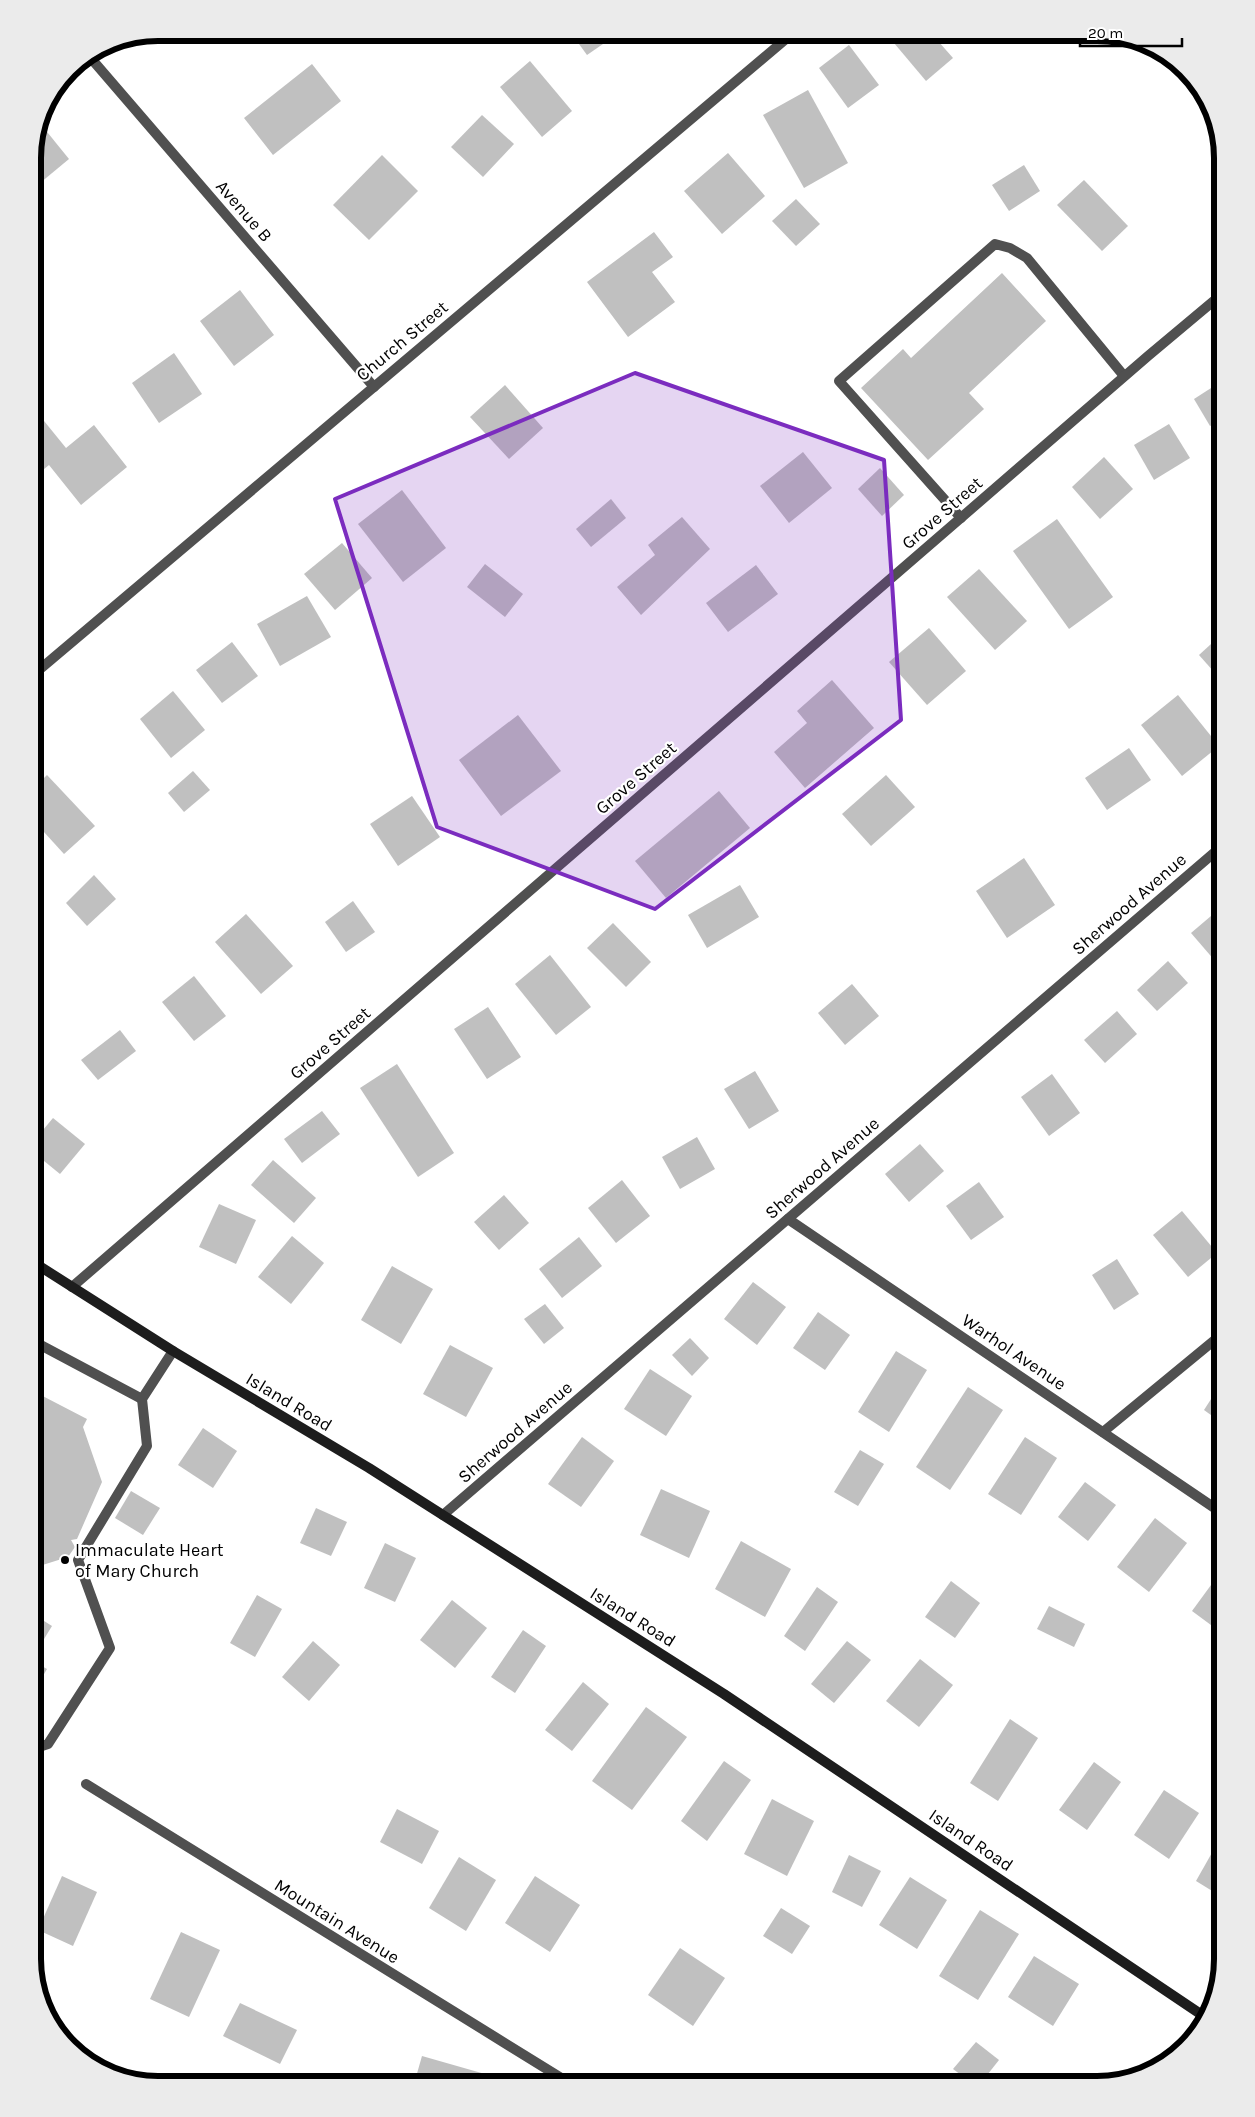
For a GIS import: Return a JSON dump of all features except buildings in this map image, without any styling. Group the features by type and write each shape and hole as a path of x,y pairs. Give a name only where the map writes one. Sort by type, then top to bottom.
{"main road":[{"name":"Island Road","path":"41,1267 173,1351 369,1468 724,1694 1200,2013"}],"street":[{"name":"Church Street","path":"42,668 782,42"},
{"name":"Avenue B","path":"93,61 374,387"},
{"path":"961,518 839,381 995,244 1010,248 1027,258 1124,376"},
{"name":"Grove Street","path":"72,1287 1124,376 1214,301"},
{"name":"Sherwood Avenue","path":"443,1515 1214,853"},
{"name":"Warhol Avenue","path":"788,1219 1214,1508"},
{"path":"1103,1432 1214,1341"},
{"path":"41,1345 142,1399"},
{"path":"41,1746 48,1744 110,1648 78,1560 147,1446 142,1399 173,1351"},
{"name":"Mountain Avenue","path":"86,1784 557,2075"}],"highlighted area":[{"path":"635,373 884,460 901,720 655,909 437,827 335,499"}],"place":[{"name":"Immaculate Heart of Mary Church","path":"65,1560"}]}
